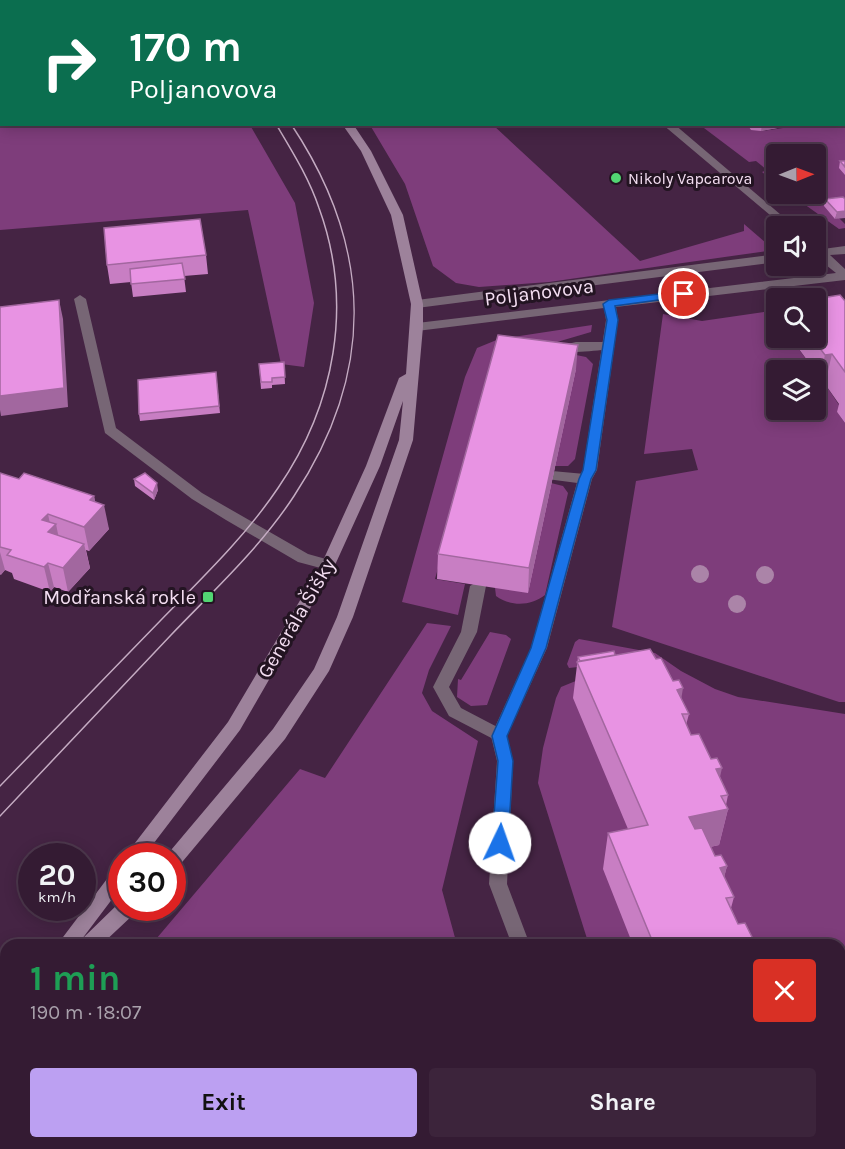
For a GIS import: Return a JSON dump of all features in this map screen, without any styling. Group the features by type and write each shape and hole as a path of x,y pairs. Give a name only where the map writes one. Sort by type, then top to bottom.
{"main road":[{"name":"Generála Šišky","path":"186,845 279,734 321,671 345,617 406,440 417,327 417,304 397,215 366,151 348,126"},
{"name":"Generála Šišky","path":"144,843 234,726 328,565 373,466 414,355"},
{"path":"71,939 108,890"},
{"path":"94,939 113,921"}],"street":[{"path":"669,126 777,216"},
{"path":"826,251 845,250"},
{"name":"Poljanovova","path":"417,304 766,259"},
{"path":"826,260 845,276"},
{"name":"Poljanovova","path":"417,327 845,276"},
{"path":"80,299 110,430 197,496 303,558 328,565"},
{"path":"519,939 498,884 505,761 499,736 539,648 585,479 590,470 612,320 609,304"},
{"path":"546,353 576,346 609,346"},
{"path":"552,476 585,479"},
{"path":"478,586 469,632 441,687 455,712 499,736"}],"shaded area":[{"path":"0,126 251,126 295,203 314,303 304,367 281,364 248,210 0,230"},
{"path":"371,126 494,126 640,261 744,231 744,224 766,243 766,251 549,282 479,287 456,283 433,266 405,184"},
{"path":"701,126 750,126 762,131 797,126 845,126 845,208 835,219 839,218 845,224 845,228 839,229 826,220 826,216 821,216 804,204 826,204 826,144 766,144 766,169 756,161 749,162"},
{"path":"766,312 766,348 798,348 807,360 766,360 766,420 826,420 826,386 843,411 837,412 845,423 845,702 839,702 612,627 636,481 698,470 692,449 644,454 663,314 702,321"},
{"path":"592,325 591,332 540,347 461,485 435,579 465,584 458,615 402,602 465,377 477,348 499,339"},
{"path":"571,354 586,357 593,364 575,459 568,466 553,466"},
{"path":"547,482 563,486 568,493 545,595 521,604 502,600 496,596 495,588"},
{"path":"427,623 451,626 429,670 422,693 432,711 478,741 442,890 455,939 156,939 171,921 186,921 186,904 300,769 325,778"},
{"path":"490,632 506,635 511,639 487,705 471,706 457,697 458,679 461,680"},
{"path":"579,639 655,653 681,671 715,689 738,697 845,714 845,939 717,939 642,861 634,939 587,939 538,783 543,748 556,698 561,687 583,678 578,667 569,668 567,664 575,642"}],"building":[{"path":"843,197 845,211 837,212 826,199"},
{"path":"200,219 206,255 107,265 104,228"},
{"path":"182,263 185,279 131,284 130,269"},
{"path":"840,295 845,301 845,372 832,354 825,355 820,348 826,348 826,297"},
{"path":"59,300 64,388 0,396 0,307"},
{"path":"498,335 578,345 529,568 438,554"},
{"path":"284,362 285,377 272,378 272,382 261,382 259,364"},
{"path":"216,372 219,406 139,414 138,380"},
{"path":"0,473 19,479 24,473 94,496 90,500 104,505 84,527 48,514 42,520 56,524 48,532 84,544 63,568 48,563 44,567 7,555 11,550 0,547"},
{"path":"145,473 157,483 153,493 134,479"},
{"path":"650,649 656,659 661,658 673,681 679,680 683,688 677,690 689,714 682,714 691,735 699,734 711,759 717,758 722,768 716,769 728,795 721,796 728,809 689,817 695,829 702,828 715,856 721,855 727,866 720,868 734,897 726,898 738,924 745,923 753,939 652,939 608,833 648,825 577,662"},
{"path":"614,651 615,655 580,661 578,657"}],"tram line":[{"path":"0,786 237,540 278,488 298,456 313,423 325,388 333,353 336,317 335,281 330,244 315,197 300,165 277,126"},
{"path":"0,816 251,551 281,515 321,449 340,403 351,356 354,310 350,263 338,217 318,170 292,126"}],"place":[{"name":"Nikoly Vapcarova","path":"616,178"},
{"name":"Modřanská rokle","path":"208,597"}],"route":[{"path":"500,843 505,761 499,736 539,648 585,479 590,470 612,320 609,304 684,294"}]}
